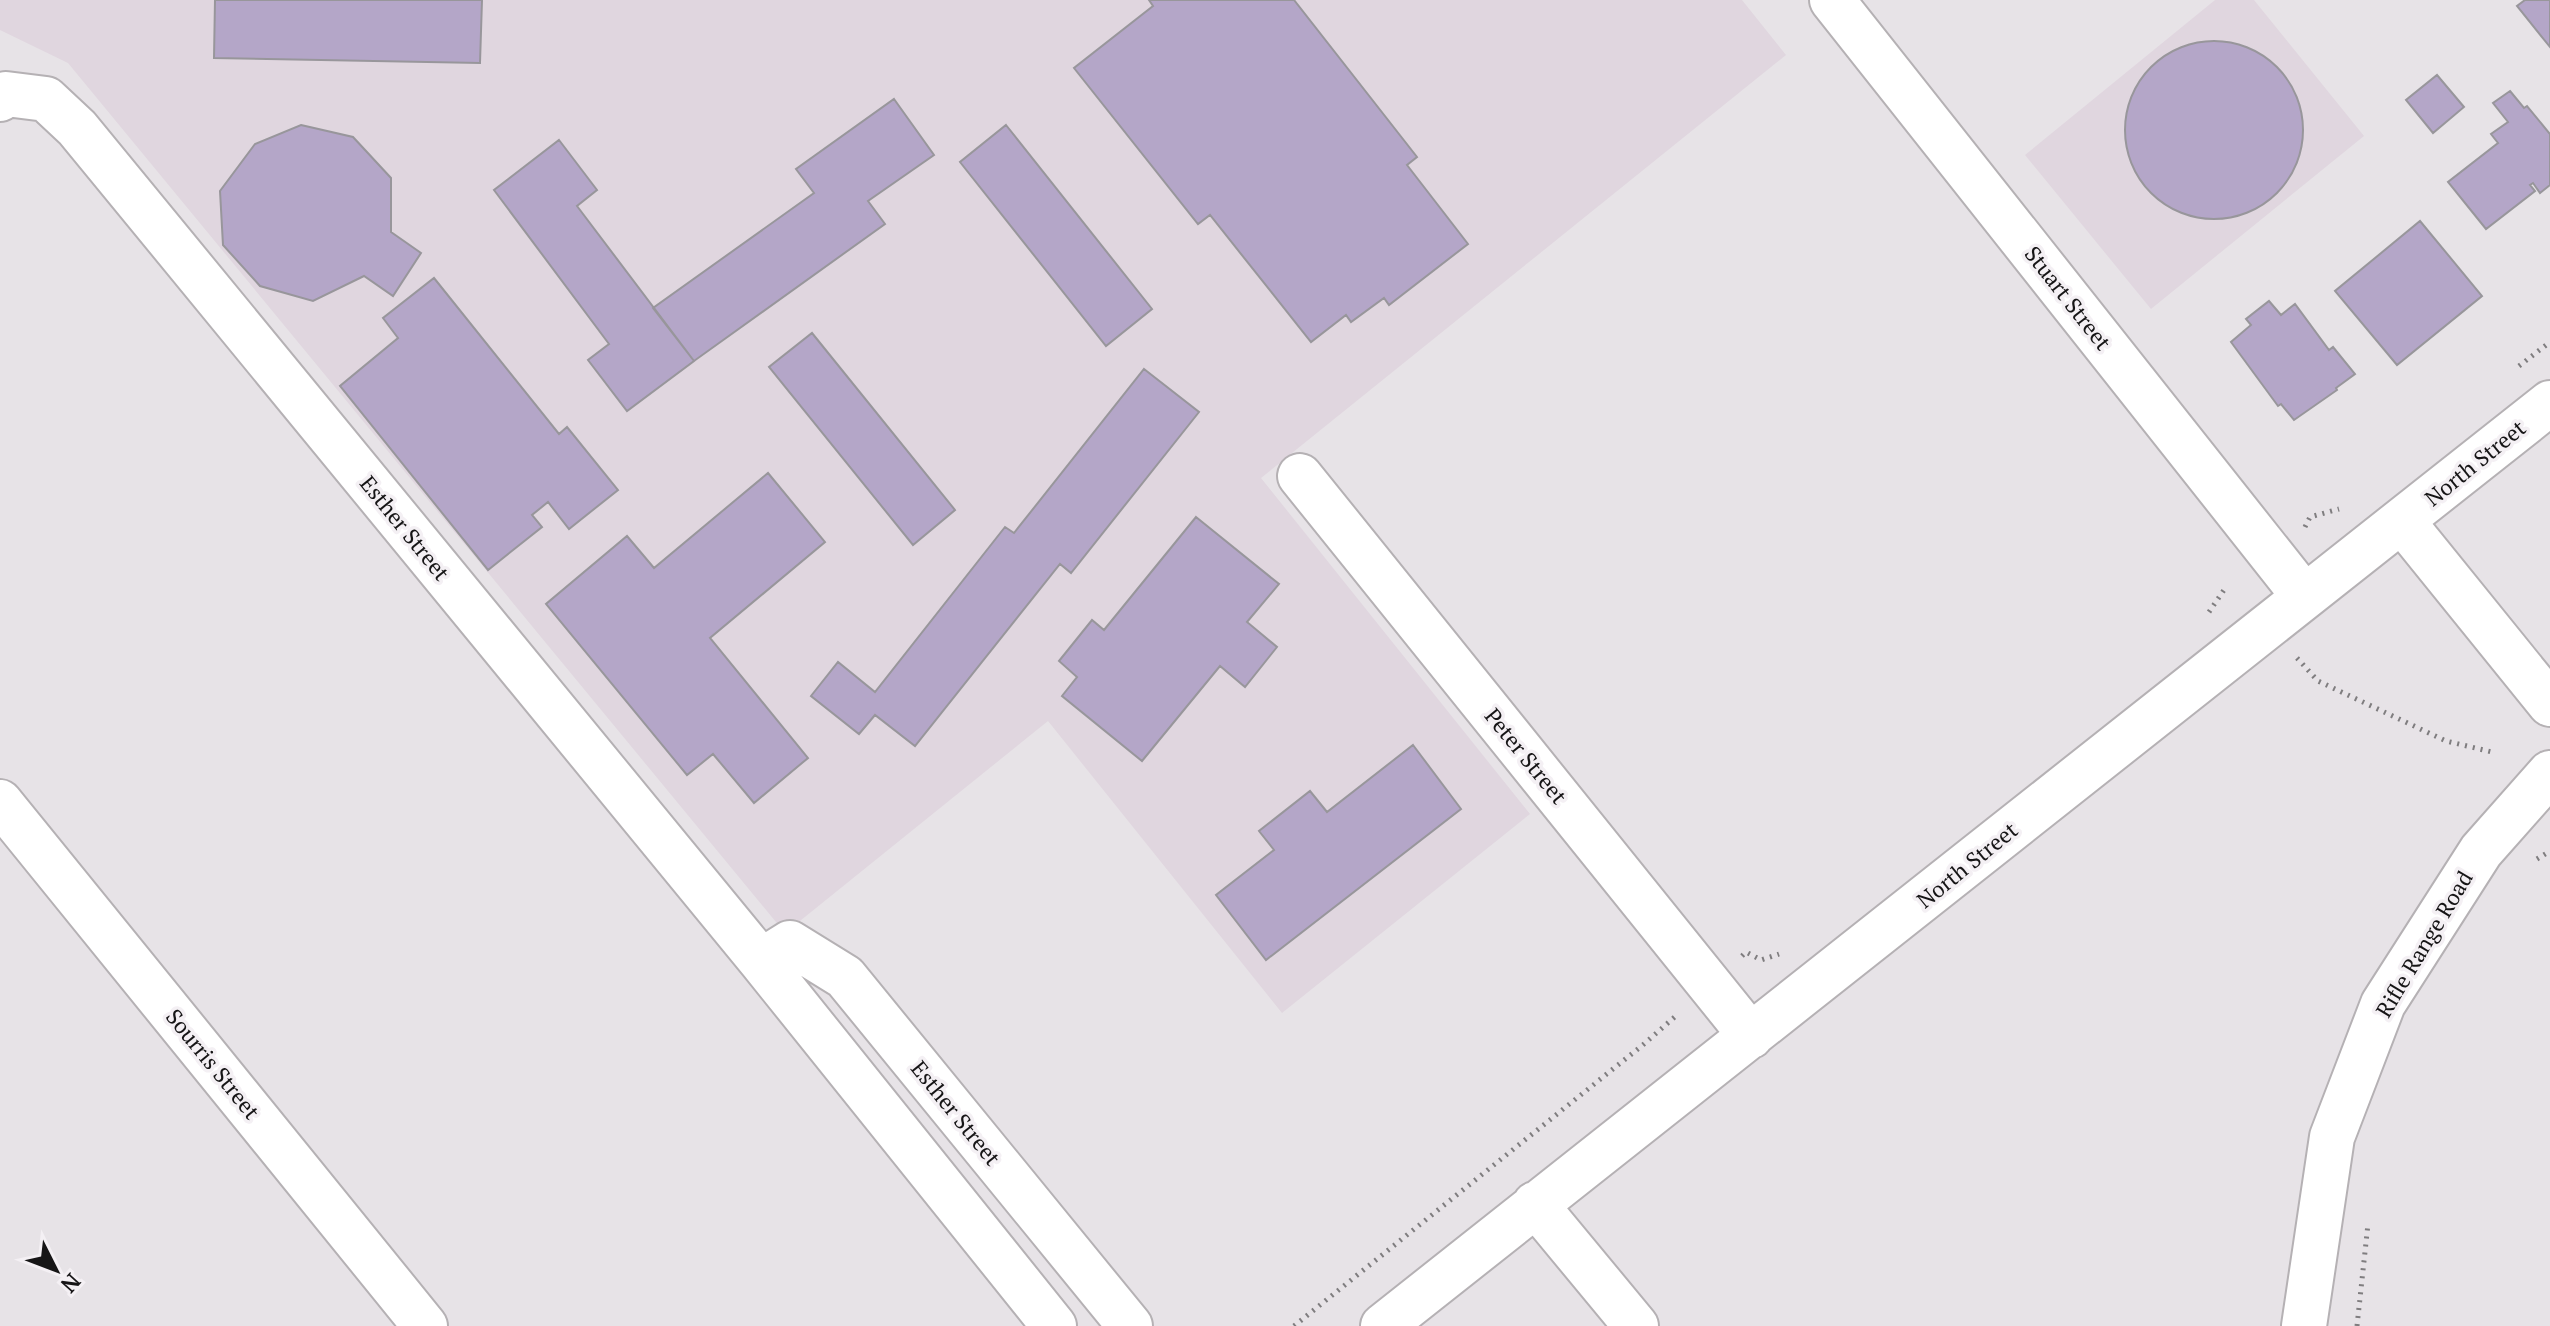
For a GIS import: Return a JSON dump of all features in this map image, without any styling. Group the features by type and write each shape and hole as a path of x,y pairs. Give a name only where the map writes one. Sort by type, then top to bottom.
{"street":[{"name":"Stuart Street","path":"1832,0 2304,596"},
{"name":"Esther Street","path":"0,99 6,94 46,99 77,128 761,961 1054,1326"},
{"name":"North Street","path":"1383,1326 2550,403"},
{"name":"Peter Street","path":"1300,476 1751,1036"},
{"path":"2402,521 2550,704"},
{"name":"Rifle Range Road","path":"2304,1326 2332,1137 2383,1004 2481,851 2550,773"},
{"name":"Sourris Street","path":"0,802 425,1326"},
{"name":"Esther Street","path":"761,961 790,943 845,977 1130,1326"},
{"path":"1535,1204 1636,1326"}],"path":[{"path":"2291,652 2318,681 2446,741 2492,752"},
{"path":"2530,863 2550,851"},
{"path":"1294,1326 1682,1010"},
{"path":"2357,1326 2368,1218"}],"shaded area":[{"path":"0,0 1742,0 1786,55 1261,478 1530,814 1282,1013 1048,721 785,933 68,63 0,30"},
{"path":"2215,0 2254,0 2364,136 2151,309 2025,155"}],"building":[{"path":"215,0 482,0 480,63 214,58"},
{"path":"1149,0 1294,0 1417,157 1407,165 1468,244 1389,305 1384,298 1351,322 1346,315 1311,342 1210,215 1198,224 1074,68 1153,6"},
{"path":"2525,0 2550,0 2550,47 2517,6"},
{"path":"2214,41 2248,48 2277,67 2296,96 2303,130 2296,164 2277,193 2248,212 2214,219 2180,212 2151,193 2132,164 2125,130 2132,96 2151,67 2180,48"},
{"path":"2437,75 2464,107 2433,133 2406,100"},
{"path":"2510,91 2550,134 2550,185 2540,193 2533,183 2530,185 2535,191 2486,229 2448,182 2498,143 2491,134 2508,122 2493,103"},
{"path":"894,99 934,155 868,201 885,224 694,361 653,308 814,193 796,169"},
{"path":"301,125 353,137 391,178 391,232 421,253 393,296 364,276 313,301 260,286 223,245 220,191 255,144"},
{"path":"1006,125 1152,309 1106,346 960,162"},
{"path":"559,140 597,190 577,206 694,361 627,411 588,360 609,344 494,190"},
{"path":"2420,221 2482,296 2397,365 2335,291"},
{"path":"434,278 559,434 567,427 618,490 569,529 548,502 532,515 542,527 488,570 340,386 398,338 383,318"},
{"path":"2269,301 2281,315 2295,304 2329,350 2333,347 2355,374 2294,420 2281,404 2278,406 2231,342 2251,325 2246,319"},
{"path":"812,333 955,510 913,545 769,367"},
{"path":"1144,369 1199,412 1071,573 1060,564 915,746 875,715 859,734 811,696 838,662 875,692 1005,527 1014,533"},
{"path":"768,473 825,542 710,638 808,758 754,803 713,754 687,775 546,604 627,536 654,568"},
{"path":"1196,517 1279,584 1247,622 1277,647 1245,687 1220,666 1142,761 1062,696 1077,677 1059,661 1092,620 1104,630"},
{"path":"1413,745 1461,809 1266,960 1216,895 1274,850 1259,831 1310,791 1327,812"}]}
